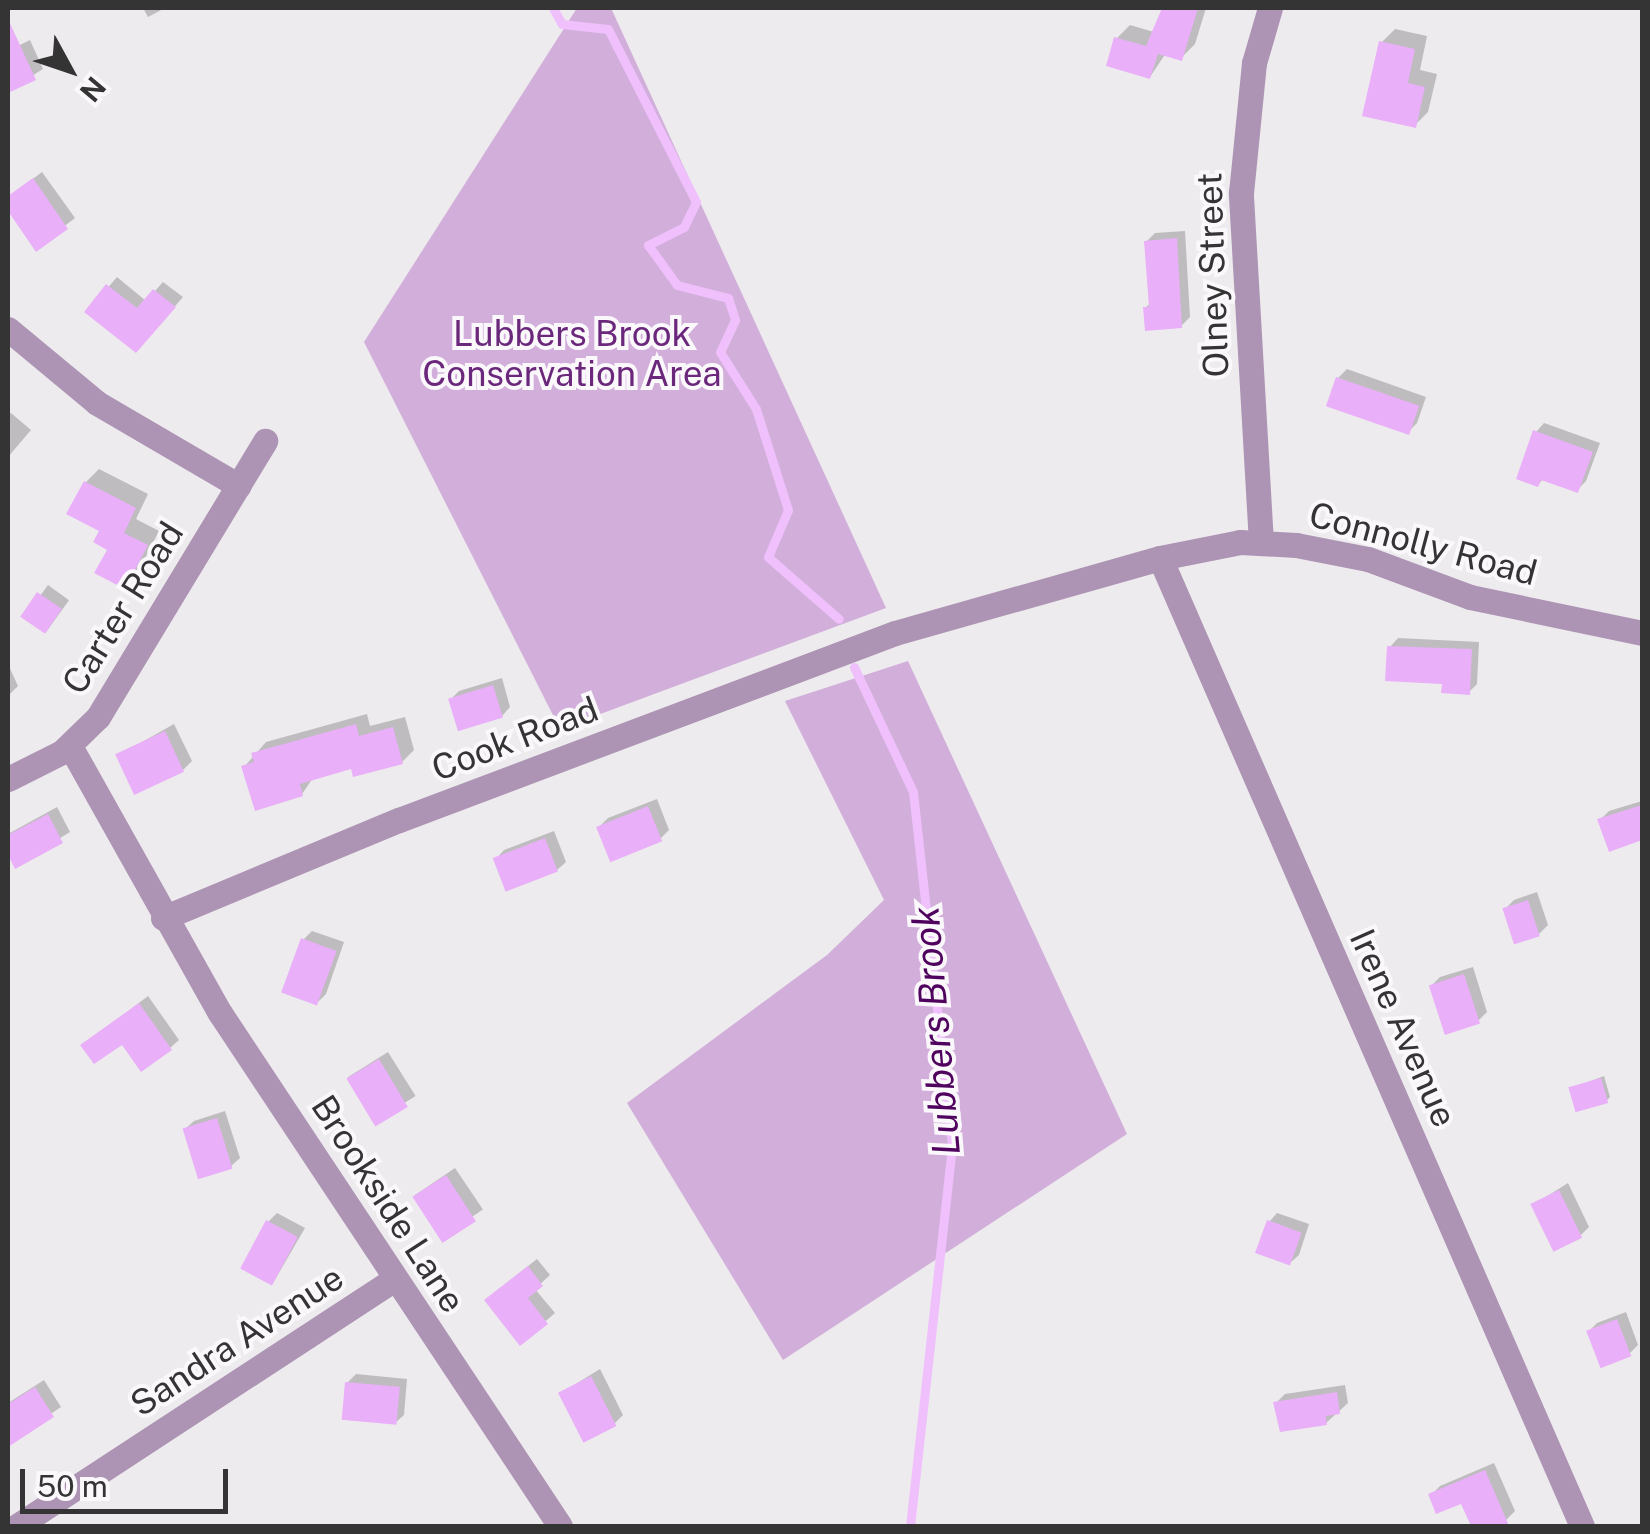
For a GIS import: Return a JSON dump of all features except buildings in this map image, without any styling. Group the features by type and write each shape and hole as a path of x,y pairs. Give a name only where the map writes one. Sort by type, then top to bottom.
{"street":[{"name":"Olney Street","path":"1261,543 1241,193 1254,63 1270,8"},
{"path":"8,329 98,403 238,486"},
{"name":"Carter Road","path":"8,779 70,746 106,706 264,441"},
{"name":"Connolly Road","path":"895,633 1160,558 1240,542 1368,559 1470,597 1642,633"},
{"name":"Irene Avenue","path":"1160,558 1582,1526"},
{"name":"Cook Road","path":"162,918 399,820 895,633"},
{"name":"Brookside Lane","path":"70,746 162,918 560,1526"},
{"name":"Sandra Avenue","path":"17,1526 395,1279"}],"green space":[{"name":"Lubbers Brook Conservation Area","path":"577,8 611,8 886,608 560,729 364,342"},
{"path":"908,661 1127,1134 783,1360 627,1103 827,955 884,900 785,701"}],"waterway":[{"name":"Lubbers Brook","path":"553,8 562,24 608,29 696,202 684,227 648,245 677,285 728,298 735,320 720,352 756,409 788,510 768,557 839,619"},
{"name":"Lubbers Brook","path":"854,667 913,792 952,1146 910,1526"}]}
